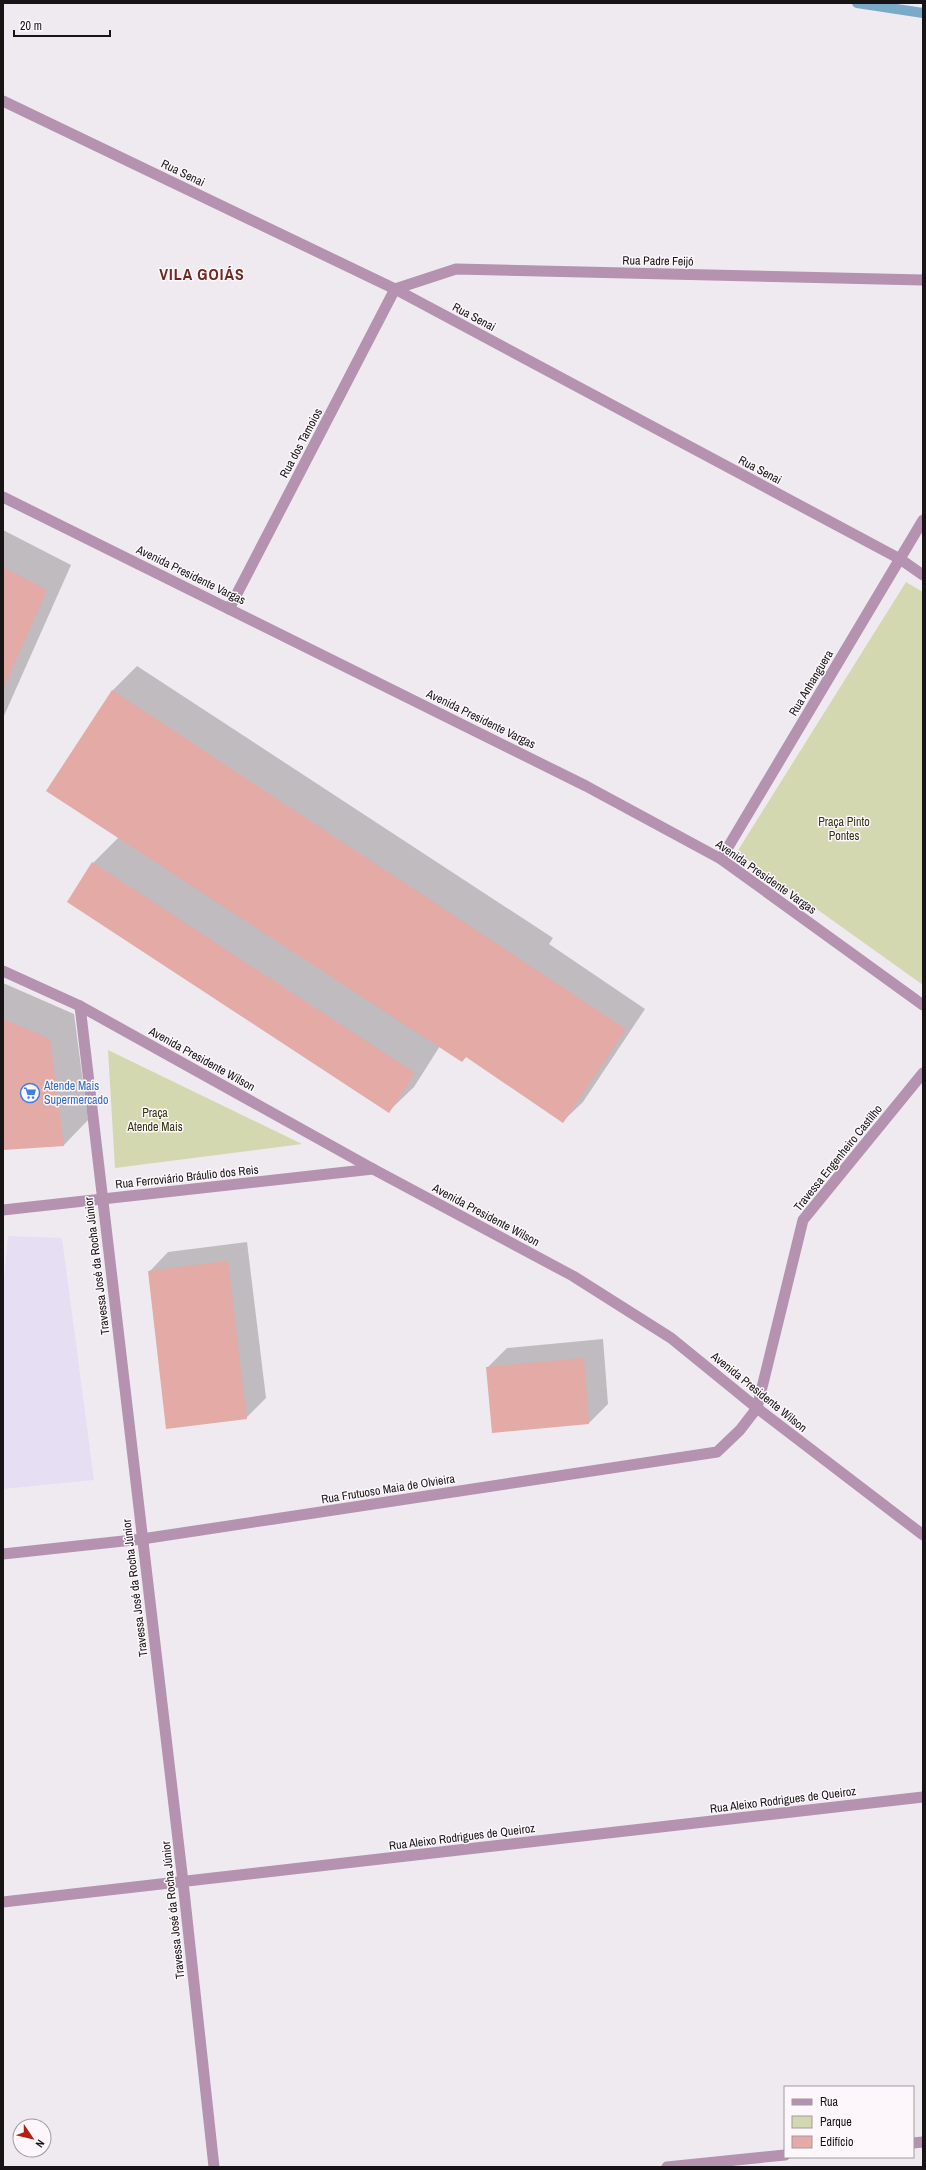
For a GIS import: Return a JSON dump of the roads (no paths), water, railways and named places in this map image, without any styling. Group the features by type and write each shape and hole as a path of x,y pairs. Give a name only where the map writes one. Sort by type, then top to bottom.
{"street":[{"name":"Rua Senai","path":"3,101 395,289 900,559 923,575"},
{"name":"Rua Padre Feijó","path":"395,289 456,269 923,280"},
{"name":"Rua dos Tamoios","path":"229,609 395,289"},
{"name":"Avenida Presidente Vargas","path":"3,497 586,786 721,859 923,1005"},
{"name":"Rua Anhanguera","path":"721,859 923,520"},
{"name":"Avenida Presidente Wilson","path":"3,971 80,1006 373,1169 573,1276 671,1338 756,1408 923,1535"},
{"name":"Travessa José da Rocha Júnior","path":"80,1006 183,1882 214,2167"},
{"name":"Travessa Engenheiro Castilho","path":"756,1408 803,1220 923,1073"},
{"name":"Rua Ferroviário Bráulio dos Reis","path":"3,1210 373,1169"},
{"name":"Rua Frutuoso Maia de Olvieira","path":"3,1554 142,1539 717,1452 740,1430 756,1408"},
{"name":"Rua Aleixo Rodrigues de Queiroz","path":"3,1902 923,1797"},
{"path":"667,2167 784,2156"}],"waterway":[{"path":"857,3 923,13"}],"place":[{"name":"Atende Mais Supermercado","path":"30,1093"}],"district":[{"name":"VILA GOIÁS","path":"202,274"}],"park label":[{"name":"Praça Pinto Pontes","path":"844,829"},
{"name":"Praça Atende Mais","path":"155,1120"}]}
